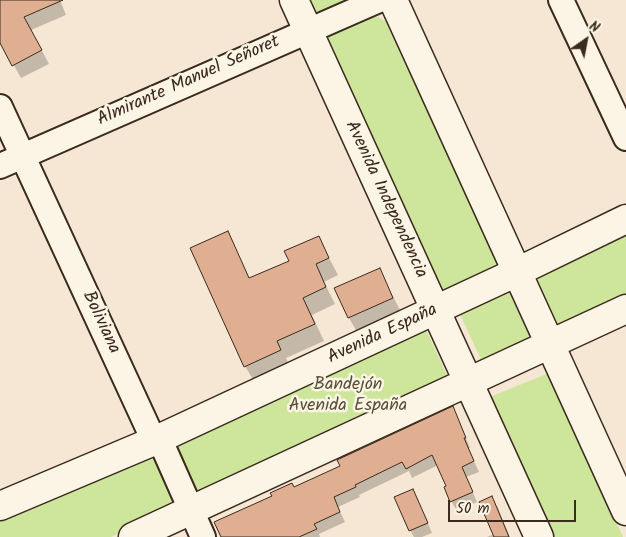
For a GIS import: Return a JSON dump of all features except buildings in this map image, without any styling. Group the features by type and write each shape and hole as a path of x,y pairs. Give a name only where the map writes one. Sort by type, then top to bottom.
{"main road":[{"name":"Avenida Independencia","path":"294,0 539,537"},
{"path":"393,0 626,511"},
{"name":"Avenida España","path":"0,506 154,441 517,272 626,219"},
{"path":"133,537 626,309"}],"street":[{"name":"Almirante Manuel Señoret","path":"0,166 380,0"},
{"path":"561,0 626,138"},
{"name":"Boliviana","path":"0,106 154,441 164,449 203,537"}],"green space":[{"path":"301,0 367,0 315,19"},
{"path":"372,14 385,21 499,263 437,296 319,43 327,32"},
{"path":"626,227 626,301 561,331 531,272"},
{"path":"506,285 533,344 484,366 457,308"},
{"name":"Bandejón Avenida España","path":"425,327 450,382 111,537 0,537 0,519"},
{"path":"549,373 623,537 550,537 485,399"}]}
